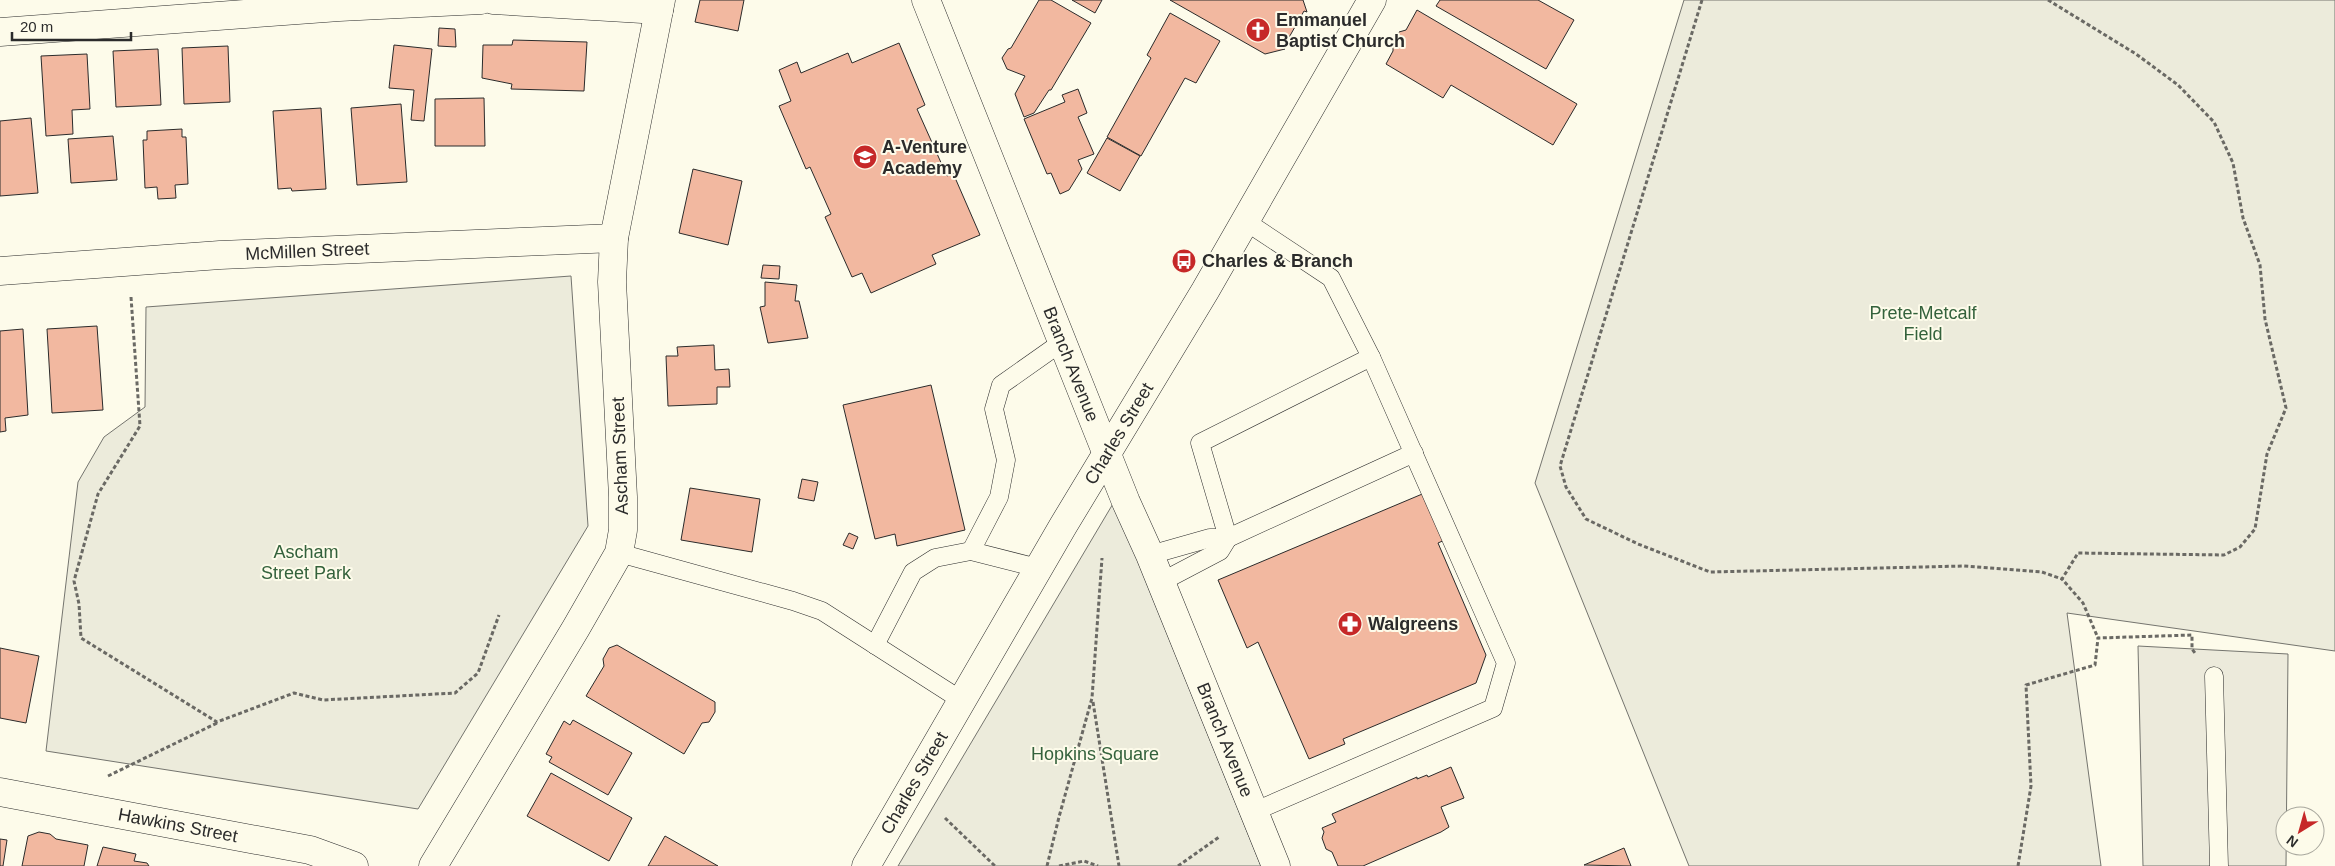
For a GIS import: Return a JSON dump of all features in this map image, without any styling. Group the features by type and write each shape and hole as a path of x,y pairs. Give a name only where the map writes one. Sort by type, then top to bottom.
{"street":[{"path":"0,32 339,7 482,0"},
{"path":"493,0 660,5"},
{"name":"Branch Avenue","path":"926,0 1106,453 1150,555 1276,866"},
{"name":"Charles Street","path":"866,866 1038,568 1205,291 1372,0"},
{"name":"Ascham Street","path":"433,866 571,637 619,553 623,530 623,498 612,282 614,238 660,5"},
{"name":"McMillen Street","path":"0,271 258,253 614,238"},
{"name":"Hawkins Street","path":"0,792 310,850 354,866"}],"lane":[{"path":"1245,221 1331,278 1372,358 1506,663 1493,708 1254,812"},
{"path":"971,551 998,497 1006,460 994,409 1001,385 1062,342"},
{"path":"1161,582 1220,551 1228,538 1200,443 1372,358"},
{"path":"1150,555 1210,538 1228,538 1414,452"},
{"path":"875,645 913,572 935,558 971,551 1038,568"},
{"path":"619,553 793,601 822,611 962,700"},
{"path":"2214,676 2219,866"}],"path":[{"path":"1702,0 1560,466 1566,487 1586,519 1638,544 1710,572 1964,566 2042,572 2062,579 2083,602 2098,638 2095,665 2026,685 2031,786 2018,866"},
{"path":"2048,0 2136,54 2178,86 2214,122 2233,163 2242,218 2260,265 2265,319 2286,408 2267,454 2255,529 2240,547 2224,555 2078,553 2062,579"},
{"path":"128,261 140,426 98,494 81,555 74,581 80,604 81,638 217,722"},
{"path":"1047,866 1092,698 1102,558"},
{"path":"105,777 217,722 294,693 323,700 455,693 478,673 499,615"},
{"path":"2098,638 2192,635 2192,649 2214,676"},
{"path":"1092,698 1119,866"},
{"path":"945,818 996,866"},
{"path":"1178,866 1220,837"},
{"path":"1059,866 1084,861 1098,866"}],"green space":[{"name":"Prete-Metcalf Field","path":"1684,0 2335,0 2335,651 2067,613 2101,866 1689,866 1535,483"},
{"name":"Ascham Street Park","path":"571,276 588,526 418,809 46,751 78,482 104,437 145,407 146,307"},
{"name":"Hopkins Square","path":"1114,502 1261,866 898,866"}],"shaded area":[{"path":"2138,646 2288,654 2287,806 2275,806 2275,856 2286,856 2286,866 2143,866"}],"building":[{"path":"700,0 744,0 738,31 695,22"},
{"path":"1039,0 1051,0 1091,23 1051,90 1049,90 1034,113 1024,117 1015,94 1025,76 1007,69 1002,58 1008,49 1011,48"},
{"path":"1072,0 1102,0 1095,13"},
{"name":"Emmanuel Baptist Church","path":"1170,0 1303,0 1307,12 1304,11 1283,48 1285,49 1265,54"},
{"path":"1440,0 1538,0 1574,20 1546,69 1436,6"},
{"path":"1417,10 1577,104 1553,145 1451,85 1443,98 1386,64 1393,51 1393,44 1399,32 1406,30"},
{"path":"1170,13 1220,41 1196,83 1185,78 1141,156 1107,137 1151,58 1147,55"},
{"path":"439,28 455,29 456,47 438,46"},
{"path":"513,40 587,42 584,91 511,89 512,84 482,78 483,45 512,45"},
{"path":"899,43 925,105 917,109 947,176 953,173 980,235 932,255 936,264 871,293 862,273 852,277 825,217 831,214 810,167 806,169 779,106 791,101 779,70 797,62 801,73 848,53 852,63"},
{"path":"394,45 432,49 424,121 411,120 414,90 389,88"},
{"path":"228,46 230,102 184,104 182,48"},
{"path":"158,49 161,105 116,107 113,51"},
{"path":"87,54 90,109 72,110 73,134 46,136 41,56"},
{"path":"1078,89 1087,113 1078,117 1094,154 1078,160 1082,169 1069,190 1060,194 1051,173 1047,174 1024,119 1065,102 1062,95"},
{"path":"484,98 485,146 435,146 435,99"},
{"path":"401,104 407,182 357,185 351,108"},
{"path":"321,108 326,189 292,191 291,188 278,189 273,111"},
{"path":"31,118 38,193 0,196 0,121"},
{"path":"182,129 182,137 186,137 188,184 175,185 176,198 158,199 157,187 145,188 143,140 147,140 147,131"},
{"path":"113,136 117,180 71,183 68,139"},
{"path":"1107,138 1140,156 1120,191 1087,173"},
{"path":"693,169 742,181 728,245 679,233"},
{"path":"763,265 780,266 779,279 761,278"},
{"path":"765,282 797,285 795,301 799,301 808,338 768,343 760,307 765,306"},
{"path":"97,326 103,410 52,413 47,329"},
{"path":"23,329 28,415 5,418 6,431 0,432 0,331"},
{"path":"714,345 715,370 729,369 730,387 717,387 717,404 668,406 666,356 678,356 677,347"},
{"path":"931,385 965,530 897,546 895,534 875,539 843,405"},
{"path":"802,479 818,482 814,501 798,498"},
{"path":"690,488 760,499 752,552 681,540"},
{"path":"1427,492 1447,539 1438,543 1486,655 1476,683 1343,739 1345,744 1309,759 1258,642 1247,648 1218,580"},
{"path":"849,533 858,537 853,549 843,545"},
{"path":"617,645 715,702 715,712 709,722 702,723 684,754 586,696 604,666 603,659 609,648"},
{"path":"0,648 39,656 26,723 0,718"},
{"path":"573,720 632,753 608,795 549,762 552,757 546,754 564,721 570,725"},
{"path":"1451,767 1464,798 1441,807 1449,827 1363,866 1338,866 1332,852 1326,849 1322,838 1324,832 1322,828 1336,822 1332,814 1417,777 1417,779 1427,775 1428,777"},
{"path":"551,773 632,818 609,861 527,816"},
{"path":"39,832 50,834 56,839 88,845 84,866 22,866 28,836"},
{"path":"665,836 718,866 648,866"},
{"path":"0,839 7,840 3,866 0,866"},
{"path":"103,847 136,854 134,861 147,863 149,866 97,866"},
{"path":"1624,848 1631,866 1584,865"}],"place":[{"name":"Emmanuel Baptist Church","path":"1258,30"},
{"name":"A-Venture Academy","path":"865,157"},
{"name":"Charles & Branch","path":"1184,261"},
{"name":"Walgreens","path":"1350,624"}]}
